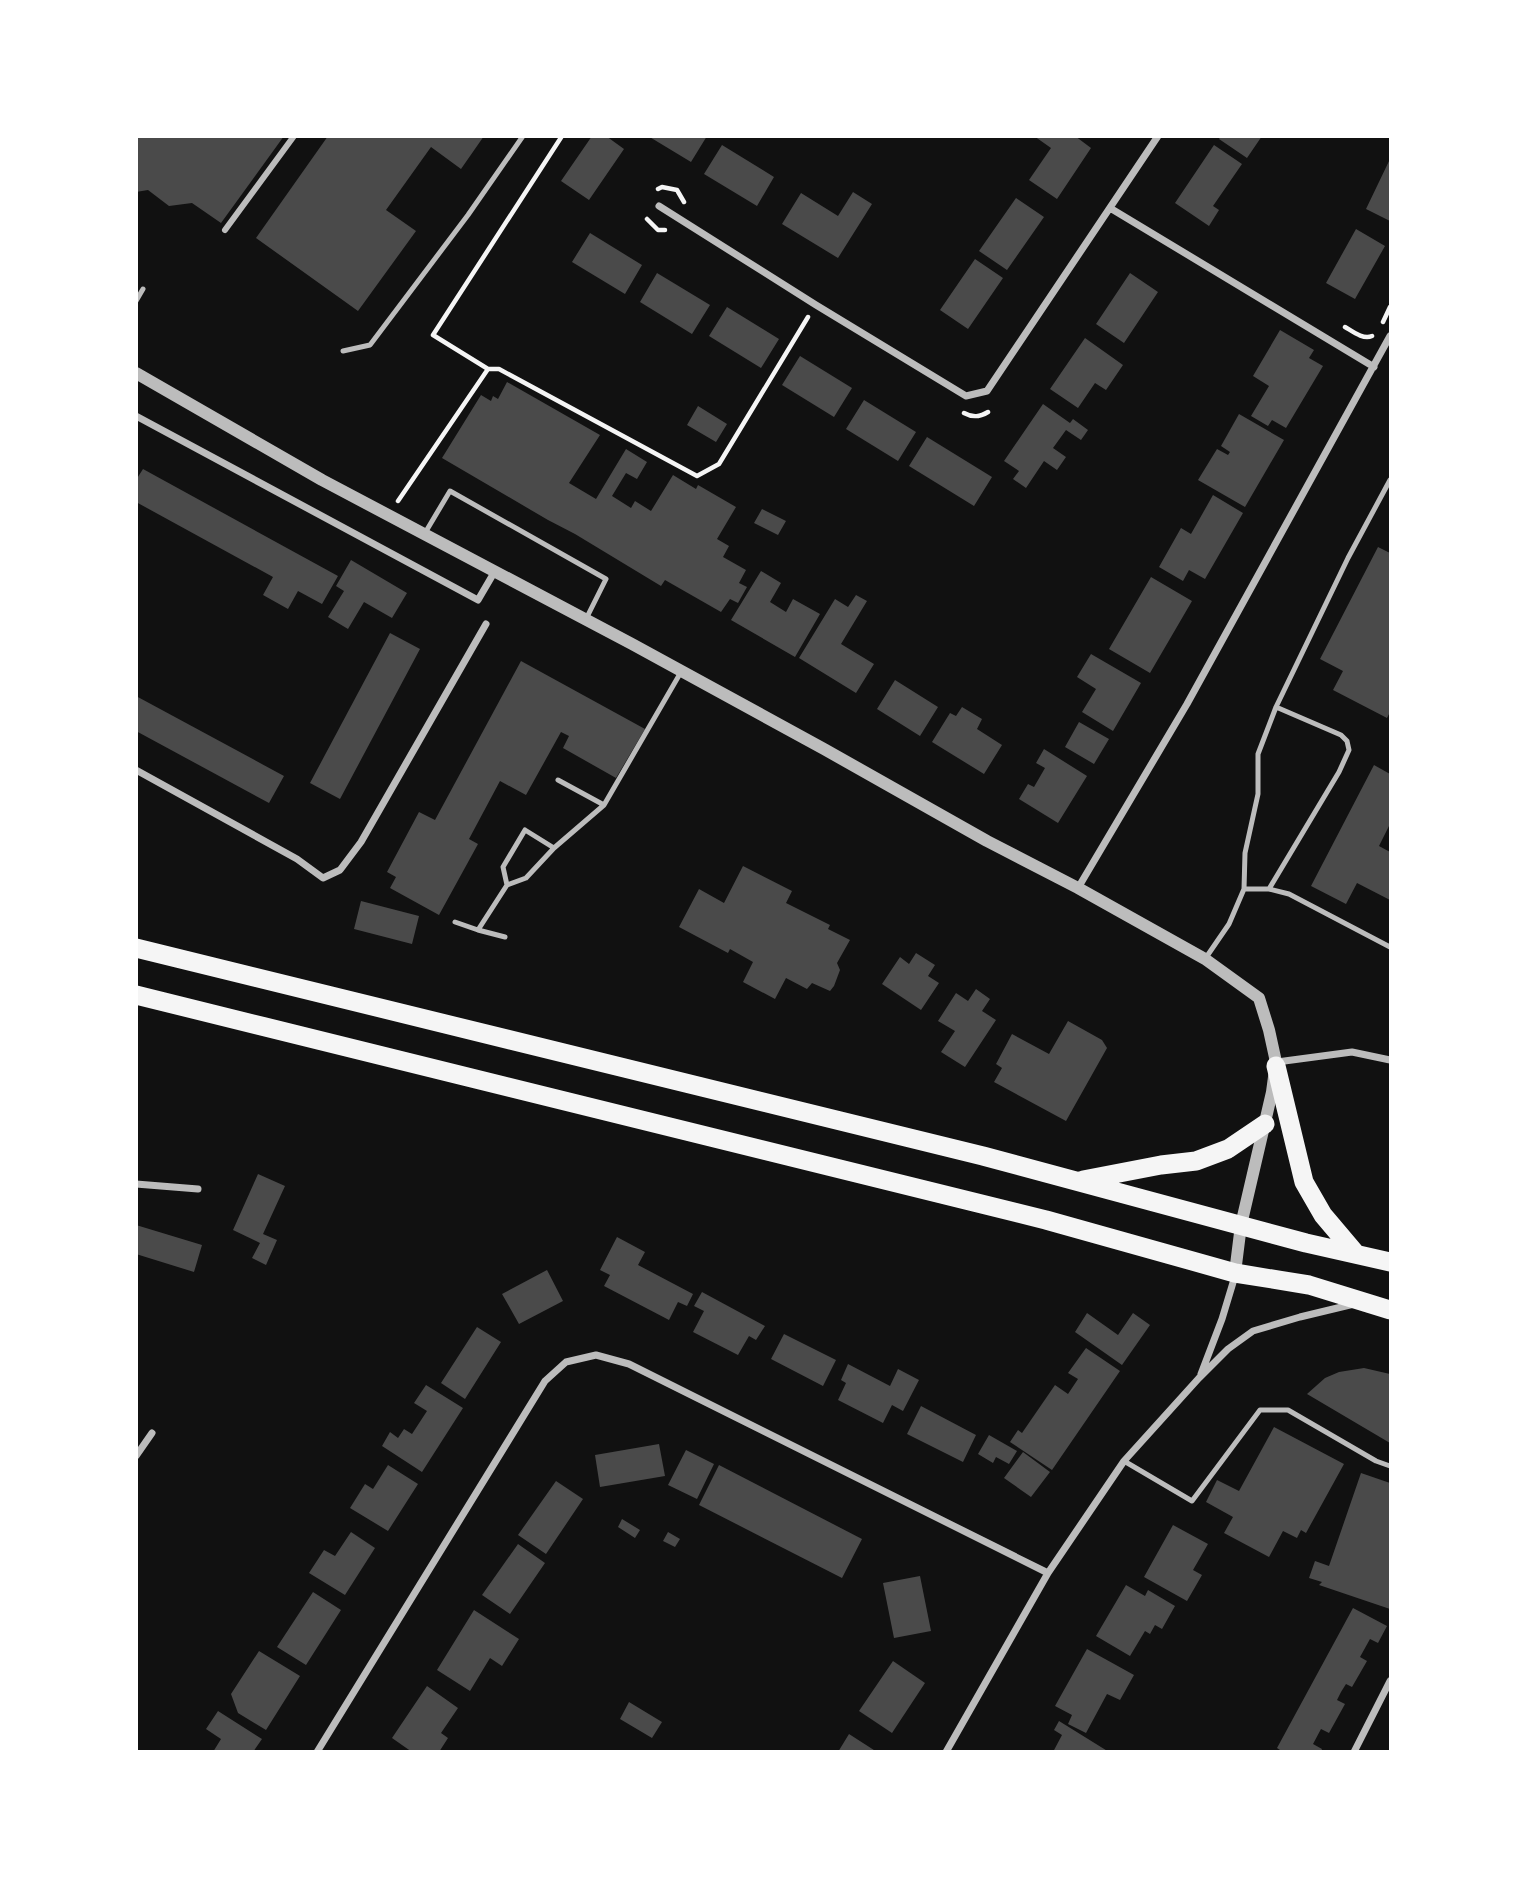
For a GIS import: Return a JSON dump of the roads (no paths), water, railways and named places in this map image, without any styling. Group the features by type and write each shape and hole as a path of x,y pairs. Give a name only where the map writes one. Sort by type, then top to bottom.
{"highway":[{"path":"136,948 983,1156 1241,1224 1306,1244 1391,1262"},
{"path":"136,995 1046,1220 1235,1273 1309,1285 1391,1310"},
{"path":"1276,1064 1304,1182 1323,1214 1356,1254"},
{"path":"1079,1181 1196,1161 1228,1149 1265,1124"}],"street":[{"path":"225,230 294,136"},
{"path":"659,206 966,396 987,391 1158,136"},
{"path":"1110,208 1374,367"},
{"path":"1078,888 1187,704 1391,336"},
{"path":"136,373 322,480 586,619 987,841 1078,888 1205,959 1259,998 1276,1064 1272,1092 1241,1224 1235,1273 1222,1319 1199,1378"},
{"path":"136,416 478,600 495,571"},
{"path":"136,770 297,859 323,878 340,870 361,842 486,624"},
{"path":"1276,1064 1352,1052 1391,1060"},
{"path":"136,1184 198,1189"},
{"path":"946,1752 1048,1573 1125,1461 1199,1378 1228,1349 1253,1331 1364,1302"},
{"path":"317,1752 545,1381 566,1362 596,1355 629,1364 1048,1573"},
{"path":"136,1456 152,1433"},
{"path":"1354,1752 1391,1681"}],"lane":[{"path":"343,351 370,345 468,215 523,136"},
{"path":"136,301 144,289"},
{"path":"1205,959 1229,924 1244,889 1245,853 1258,794 1258,754 1276,707 1348,558 1391,480"},
{"path":"425,533 450,491 606,579 586,619"},
{"path":"478,930 507,886 526,878 554,848 604,805 681,672"},
{"path":"1269,889 1339,772 1349,750 1347,741 1340,735 1276,707"},
{"path":"558,780 604,805"},
{"path":"507,886 503,867 525,830 554,848"},
{"path":"1244,889 1269,889 1289,894 1391,947"},
{"path":"455,922 505,937"},
{"path":"1125,1461 1192,1501 1261,1410 1288,1410 1376,1461 1391,1466"}]}
